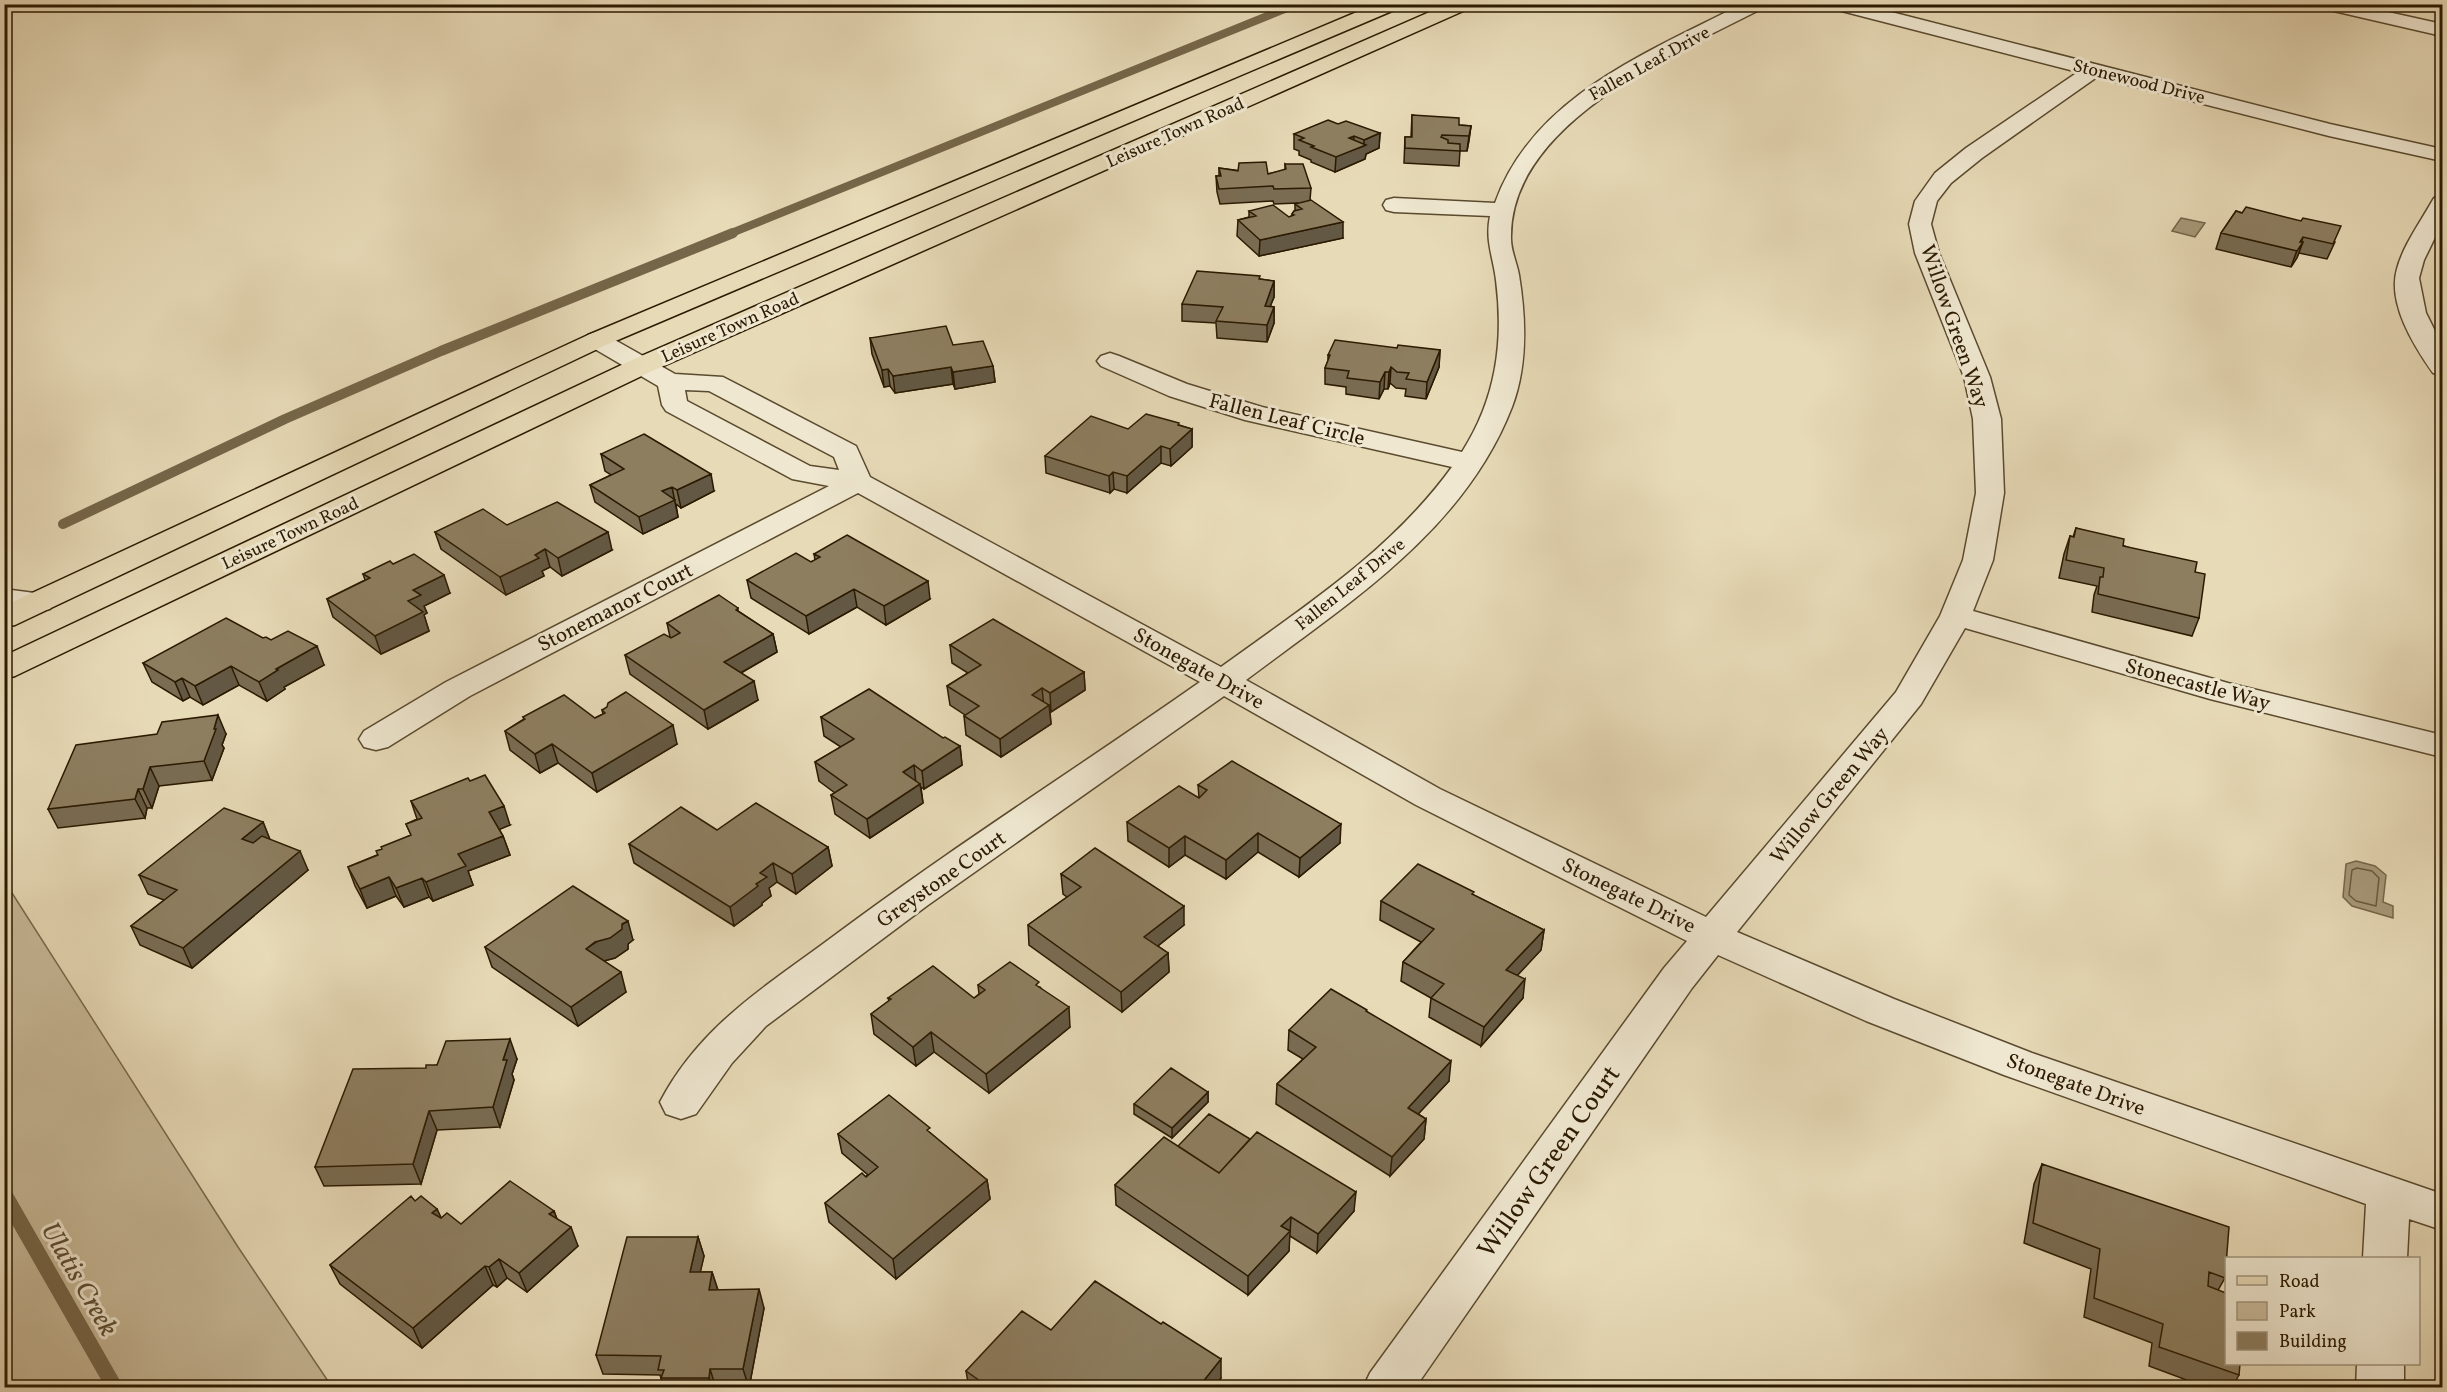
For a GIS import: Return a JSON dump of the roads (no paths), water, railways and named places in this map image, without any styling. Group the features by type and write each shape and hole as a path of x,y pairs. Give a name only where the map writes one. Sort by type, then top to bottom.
{"main road":[{"name":"Leisure Town Road","path":"4,618 597,340 1393,4"},
{"name":"Leisure Town Road","path":"4,669 641,366 1464,4"}],"street":[{"name":"Fallen Leaf Drive","path":"1224,682 1357,584 1405,541 1440,504 1488,430 1506,387 1511,347 1510,306 1505,261 1499,241 1504,210 1525,162 1542,139 1584,99 1611,82 1757,4"},
{"name":"Stonewood Drive","path":"1836,4 2329,130 2442,155"},
{"path":"2325,4 2442,30"},
{"name":"Willow Green Way","path":"1713,937 1909,697 1956,616 1978,560 1990,493 1987,419 1977,377 1927,253 1920,224 1926,201 1943,178 1974,153 2093,70"},
{"path":"2442,203 2419,244 2407,278 2414,316 2442,367"},
{"path":"1394,205 1504,210"},
{"path":"597,340 670,382 714,383 846,452 858,482"},
{"name":"Fallen Leaf Circle","path":"1110,361 1178,390 1255,414 1468,462"},
{"name":"Stonegate Drive","path":"670,382 675,405 792,468 802,473 858,482 1428,796 1713,937 1880,1010 2018,1064 2442,1212"},
{"name":"Stonemanor Court","path":"376,739 458,689 858,482"},
{"path":"4,598 39,602"},
{"name":"Stonecastle Way","path":"1956,616 2222,692 2442,746"},
{"name":"Greystone Court","path":"681,1102 710,1058 745,1022 905,902 1224,682"},
{"name":"Willow Green Court","path":"1387,1388 1671,987 1713,937"},
{"path":"2385,1257 2388,1195"},
{"path":"2380,1388 2381,1365"}],"water":[{"path":"2181,218 2205,223 2195,237 2172,231"},
{"path":"2356,861 2375,866 2386,875 2383,902 2393,906 2393,918 2352,906 2343,897 2346,864"}],"waterway":[{"path":"729,234 1297,4"},
{"path":"63,524 285,419 441,351 733,233"},
{"name":"Ulatis Creek","path":"4,1194 115,1388"}]}
